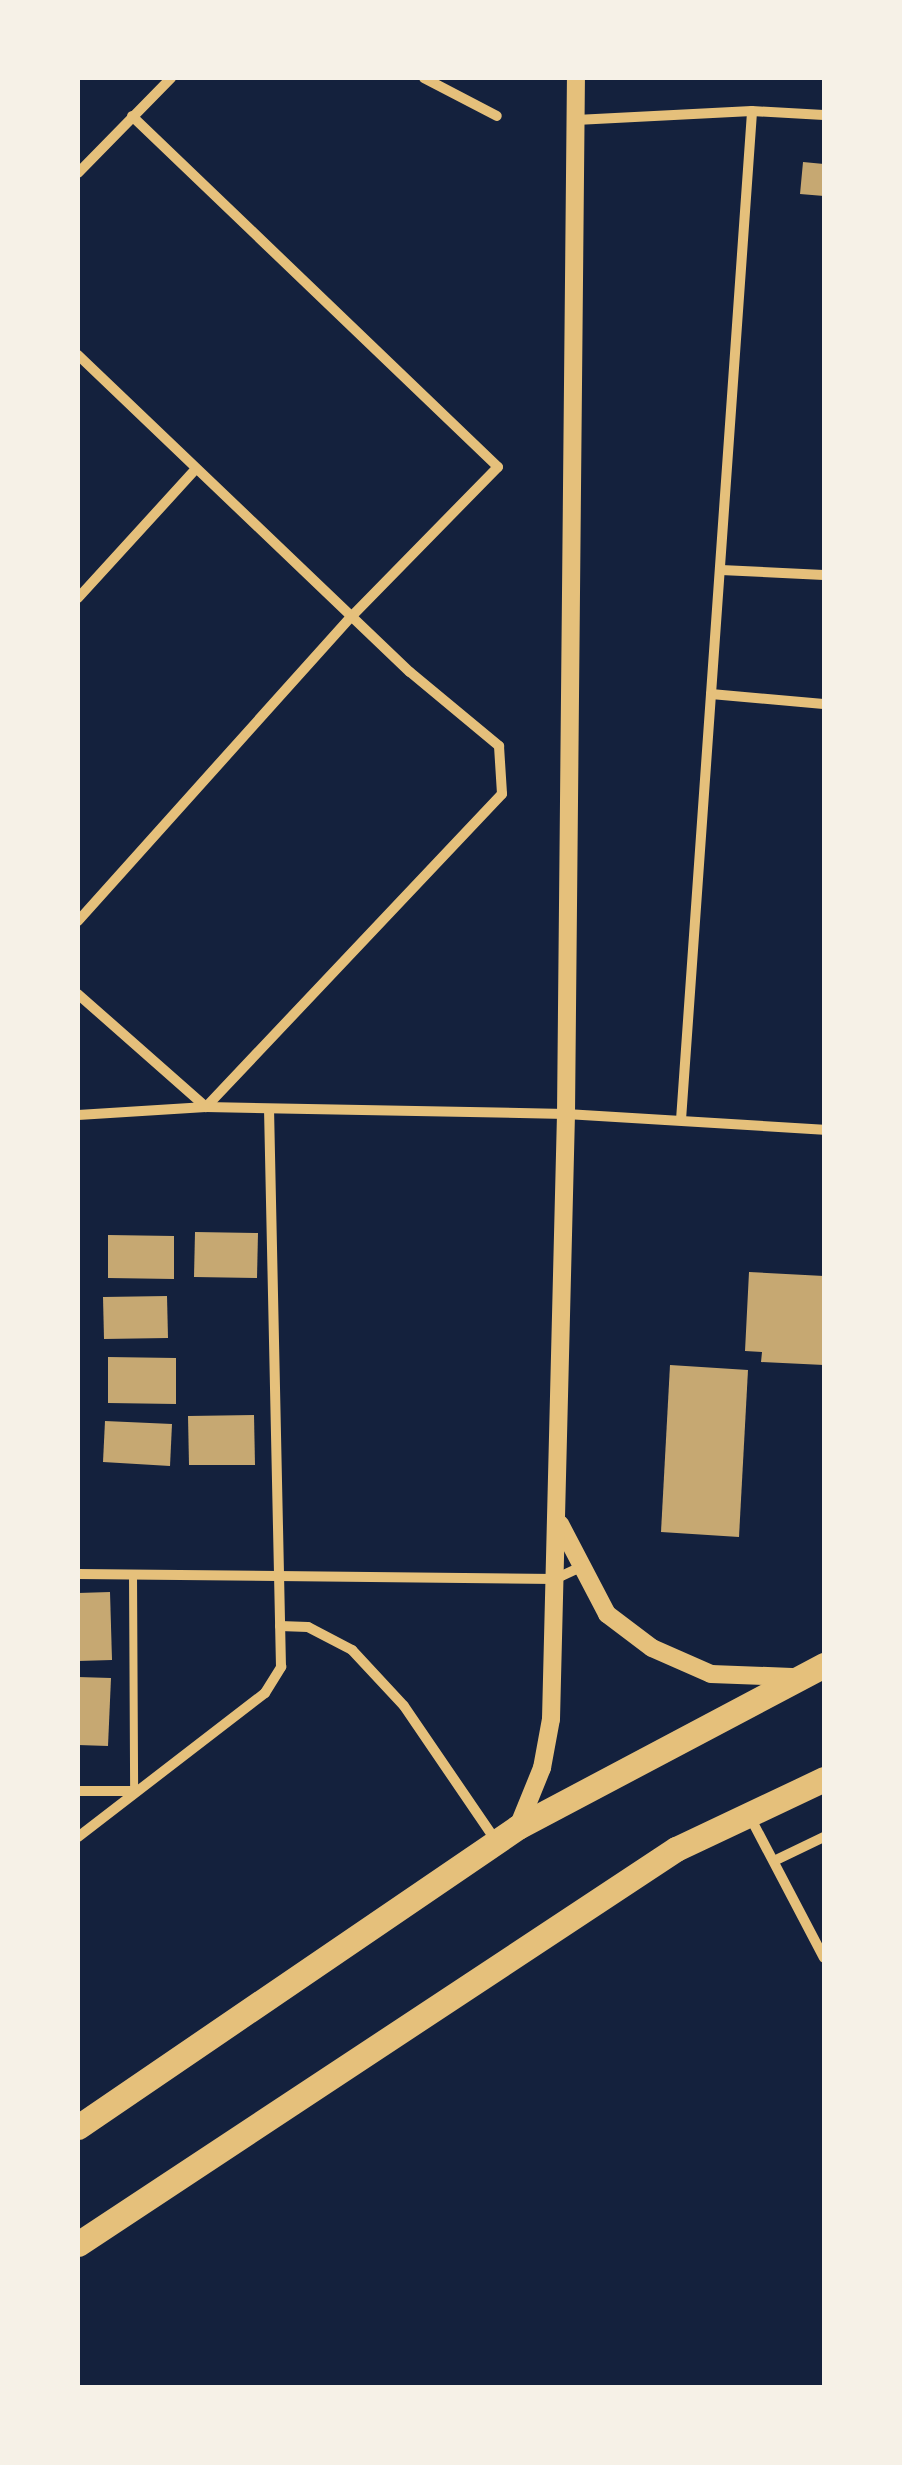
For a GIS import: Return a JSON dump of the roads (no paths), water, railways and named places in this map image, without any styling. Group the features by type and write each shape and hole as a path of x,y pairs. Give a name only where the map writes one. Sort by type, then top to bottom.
{"main road":[{"path":"78,2127 507,1835 824,1665"},
{"path":"78,2244 676,1848 747,1812 824,1780"}],"street":[{"path":"424,78 496,116"},
{"path":"280,1626 308,1627 352,1650 404,1706 507,1835 542,1768 551,1719 566,1114 576,78"},
{"path":"78,173 166,79"},
{"path":"576,120 752,111 824,114"},
{"path":"681,1120 752,111"},
{"path":"78,921 351,617 498,467 132,116"},
{"path":"78,355 194,471 351,617 499,746 502,794 206,1107"},
{"path":"78,598 194,471"},
{"path":"721,570 824,575"},
{"path":"711,694 824,704"},
{"path":"78,994 206,1107"},
{"path":"78,1114 206,1107 566,1114 824,1130"},
{"path":"78,1837 265,1692 281,1667 269,1108"},
{"path":"557,1520 608,1614 679,1663 744,1679 798,1676"},
{"path":"78,1574 555,1578 581,1567"},
{"path":"78,1791 134,1791"},
{"path":"747,1812 776,1860 824,1958"},
{"path":"776,1860 824,1837"}],"lane":[{"path":"133,1574 134,1791"}]}
